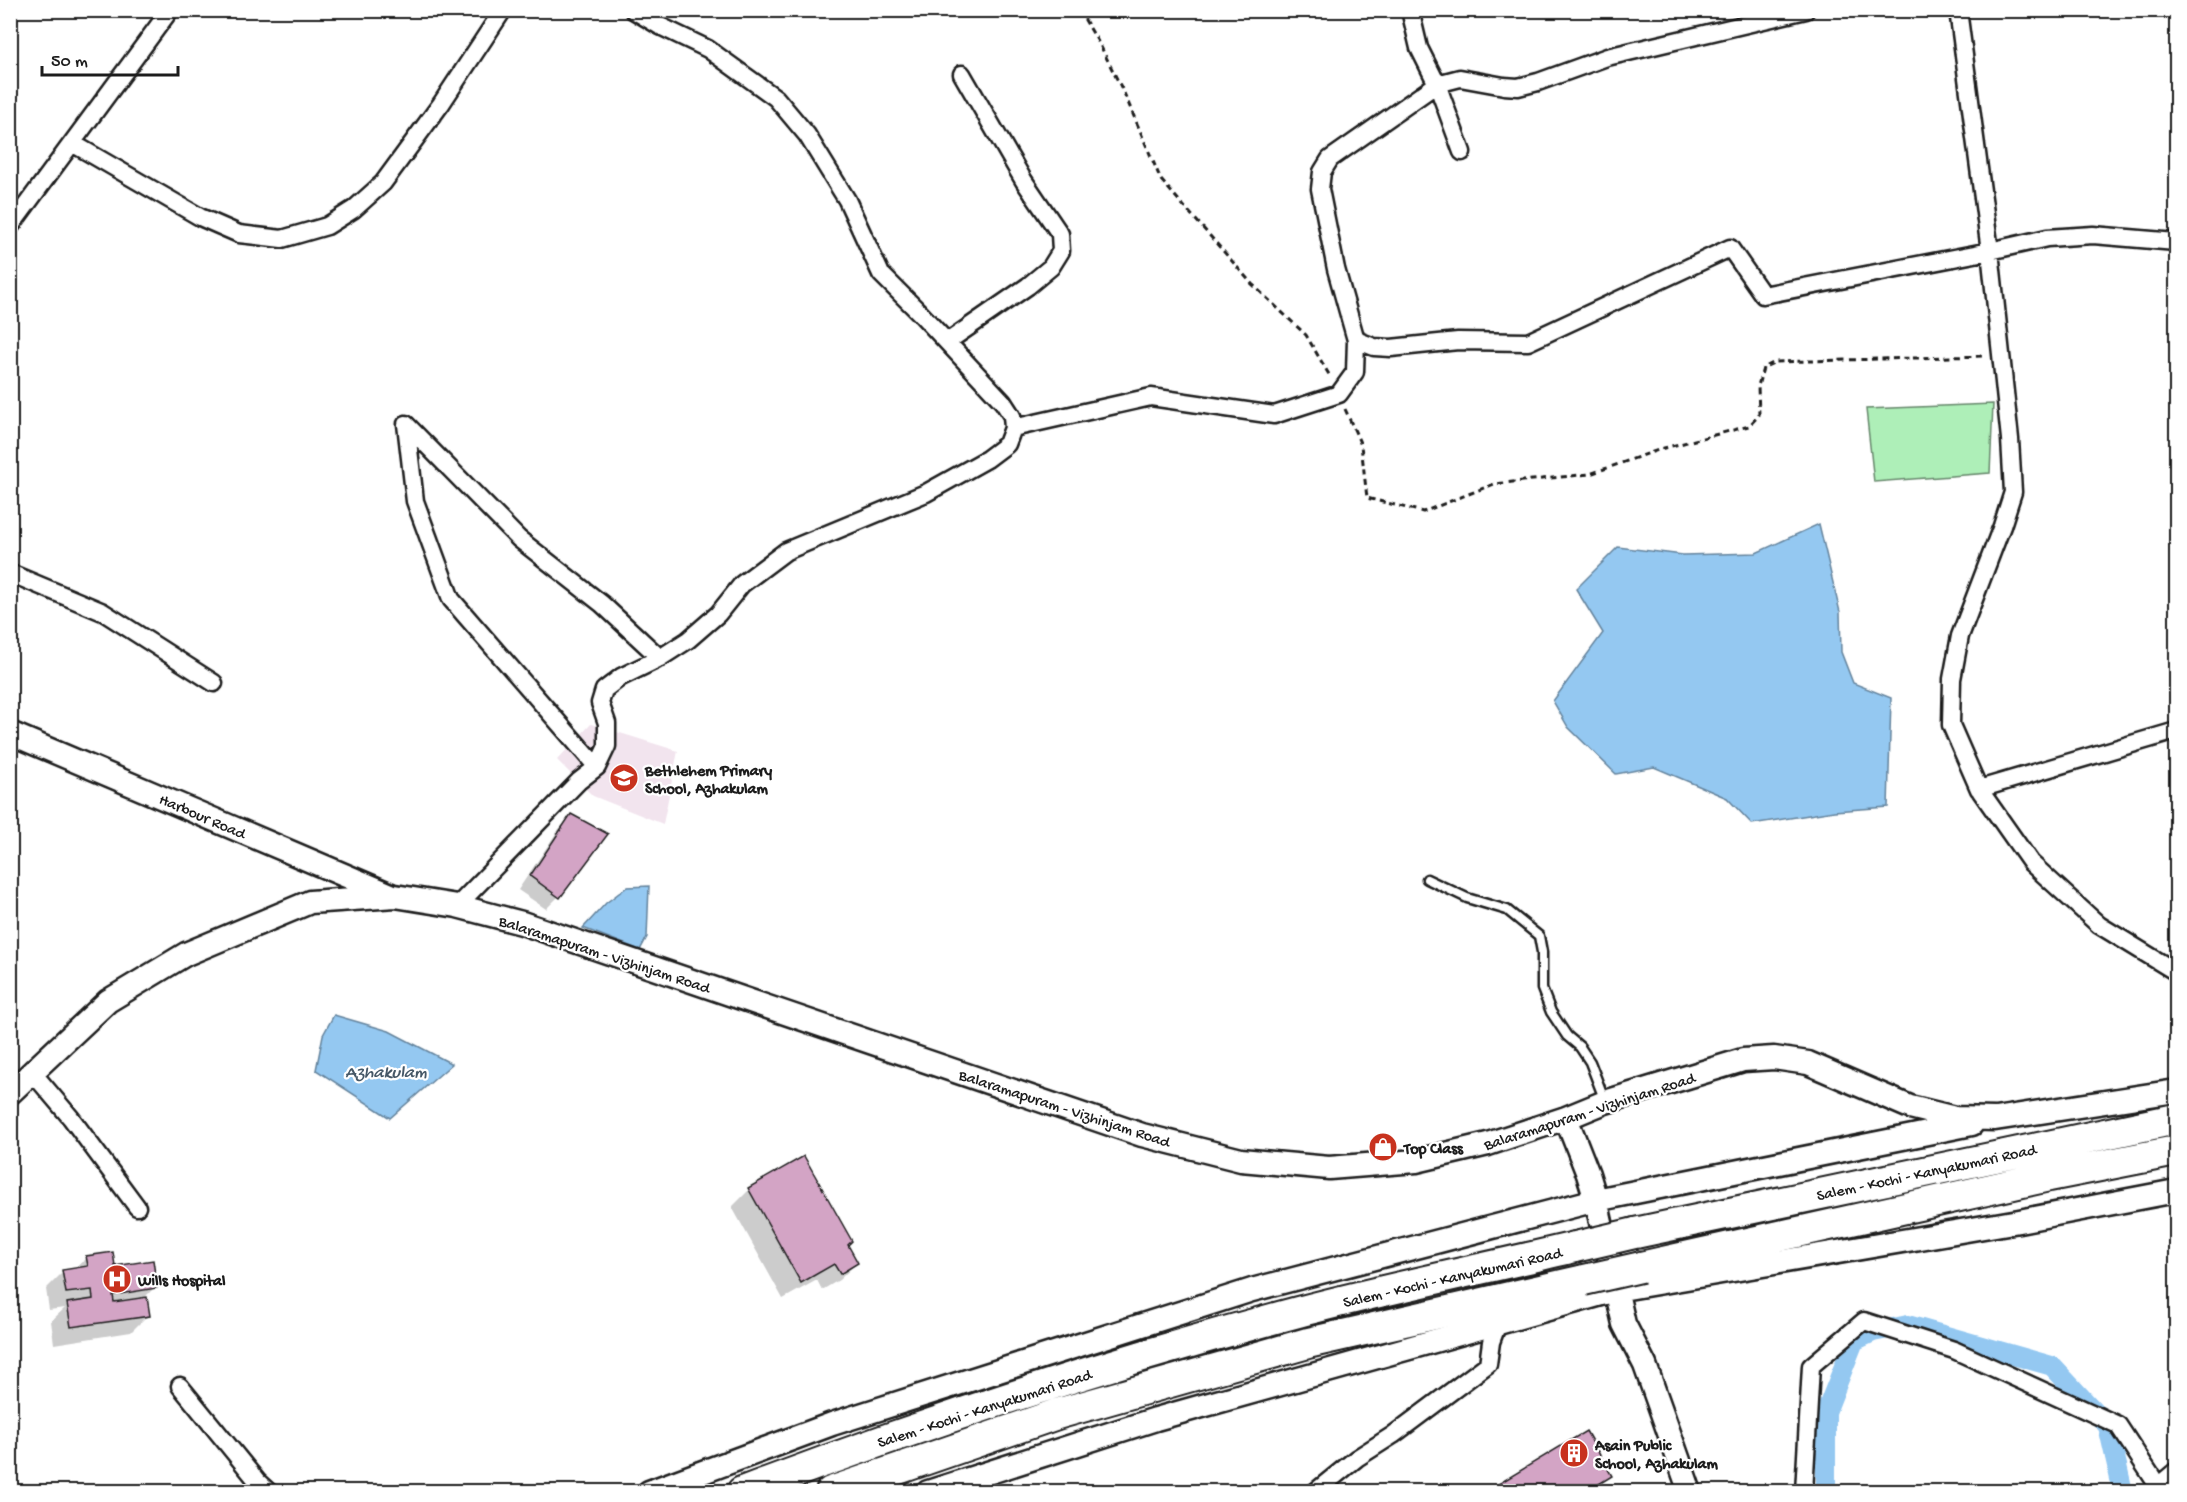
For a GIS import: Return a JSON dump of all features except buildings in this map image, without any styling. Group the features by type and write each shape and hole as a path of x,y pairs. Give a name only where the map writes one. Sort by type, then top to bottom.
{"highway":[{"name":"Salem - Kochi - Kanyakumari Road","path":"742,1491 842,1454 1048,1384 1298,1312 1635,1233 2176,1119"},
{"name":"Salem - Kochi - Kanyakumari Road","path":"831,1491 1057,1414 1308,1343 2049,1176 2176,1151"}],"street":[{"path":"10,227 170,10"},
{"path":"72,143 200,217 239,234 282,239 327,225 354,209 382,183 441,104 503,10"},
{"path":"457,906 579,781 597,767 607,746 607,723 600,703 604,690 621,677 660,658 688,640 718,614 742,584 786,551 926,493 1001,449 1007,444 1013,428 1012,416 1003,402 881,274 848,200 807,135 776,98 708,49 633,10"},
{"path":"1410,10 1419,48 1437,84 1462,152"},
{"path":"1013,428 1151,397 1274,415 1339,394 1355,372 1356,340 1336,269 1320,189 1322,172 1330,159 1437,84 1460,78 1504,87 1518,87 1607,57 1806,10"},
{"path":"1958,10 1990,251 2010,439 2013,492 1960,636 1952,679 1951,725 1979,789 2031,863 2099,925 2176,972"},
{"path":"947,342 1028,286 1051,267 1061,251 1060,234 1024,181 962,74"},
{"path":"1356,340 1374,347 1391,348 1458,341 1528,342 1730,248 1763,295 2047,238 2092,235 2176,242"},
{"path":"597,767 450,599 415,501 405,424 519,539 602,604 660,658"},
{"path":"10,573 103,612 214,683"},
{"path":"1979,789 2176,731"},
{"name":"Harbour Road","path":"10,733 395,896"},
{"name":"Balaramapuram - Vizhinjam Road","path":"10,1093 108,1001 186,954 310,902 395,896 457,906 533,927 1142,1135 1241,1160 1329,1168 1416,1161 1488,1144 1566,1118 1605,1102 1743,1060 1774,1058 1808,1063 1910,1107 1955,1118 1995,1119 2176,1091"},
{"path":"33,1073 71,1118 137,1207"},
{"path":"1566,1118 1596,1200 1624,1324 1646,1365 1690,1491"},
{"path":"649,1491 832,1424 1252,1290 1596,1200 1995,1119"},
{"path":"940,1489 1156,1419 1616,1290 2019,1221 2176,1191"},
{"path":"1804,1491 1811,1366 1864,1321 1954,1350 2118,1425 2160,1489 2176,1471"},
{"path":"1315,1491 1357,1458 1393,1436 1488,1364 1491,1342 1498,1323"},
{"path":"180,1386 258,1482 269,1491"}],"lane":[{"path":"1427,879 1467,898 1507,910 1539,936 1542,952 1542,989 1551,1012 1590,1062 1605,1102"}],"shaded area":[{"name":"Bethlehem Primary School, Azhakulam","path":"591,724 678,751 663,824 593,796 557,760"}],"green space":[{"path":"1993,404 1990,473 1874,482 1866,409"}],"water":[{"path":"1819,524 1840,612 1841,652 1853,683 1891,698 1888,807 1834,811 1752,824 1727,798 1654,767 1616,774 1568,727 1553,701 1603,633 1576,589 1618,547 1683,555 1756,553"},
{"path":"649,886 647,937 640,950 583,928 606,903 627,887"},
{"name":"Azhakulam","path":"334,1015 389,1031 452,1064 390,1118 316,1070 323,1035"}],"waterway":[{"path":"1826,1492 1826,1412 1854,1341 1873,1332 1908,1325 2052,1366 2108,1426 2123,1492"}],"place":[{"name":"Bethlehem Primary School, Azhakulam","path":"624,778"},
{"name":"Top Class","path":"1383,1147"},
{"name":"Wills Hospital","path":"117,1279"},
{"name":"Asain Public School, Azhakulam","path":"1574,1453"}]}
